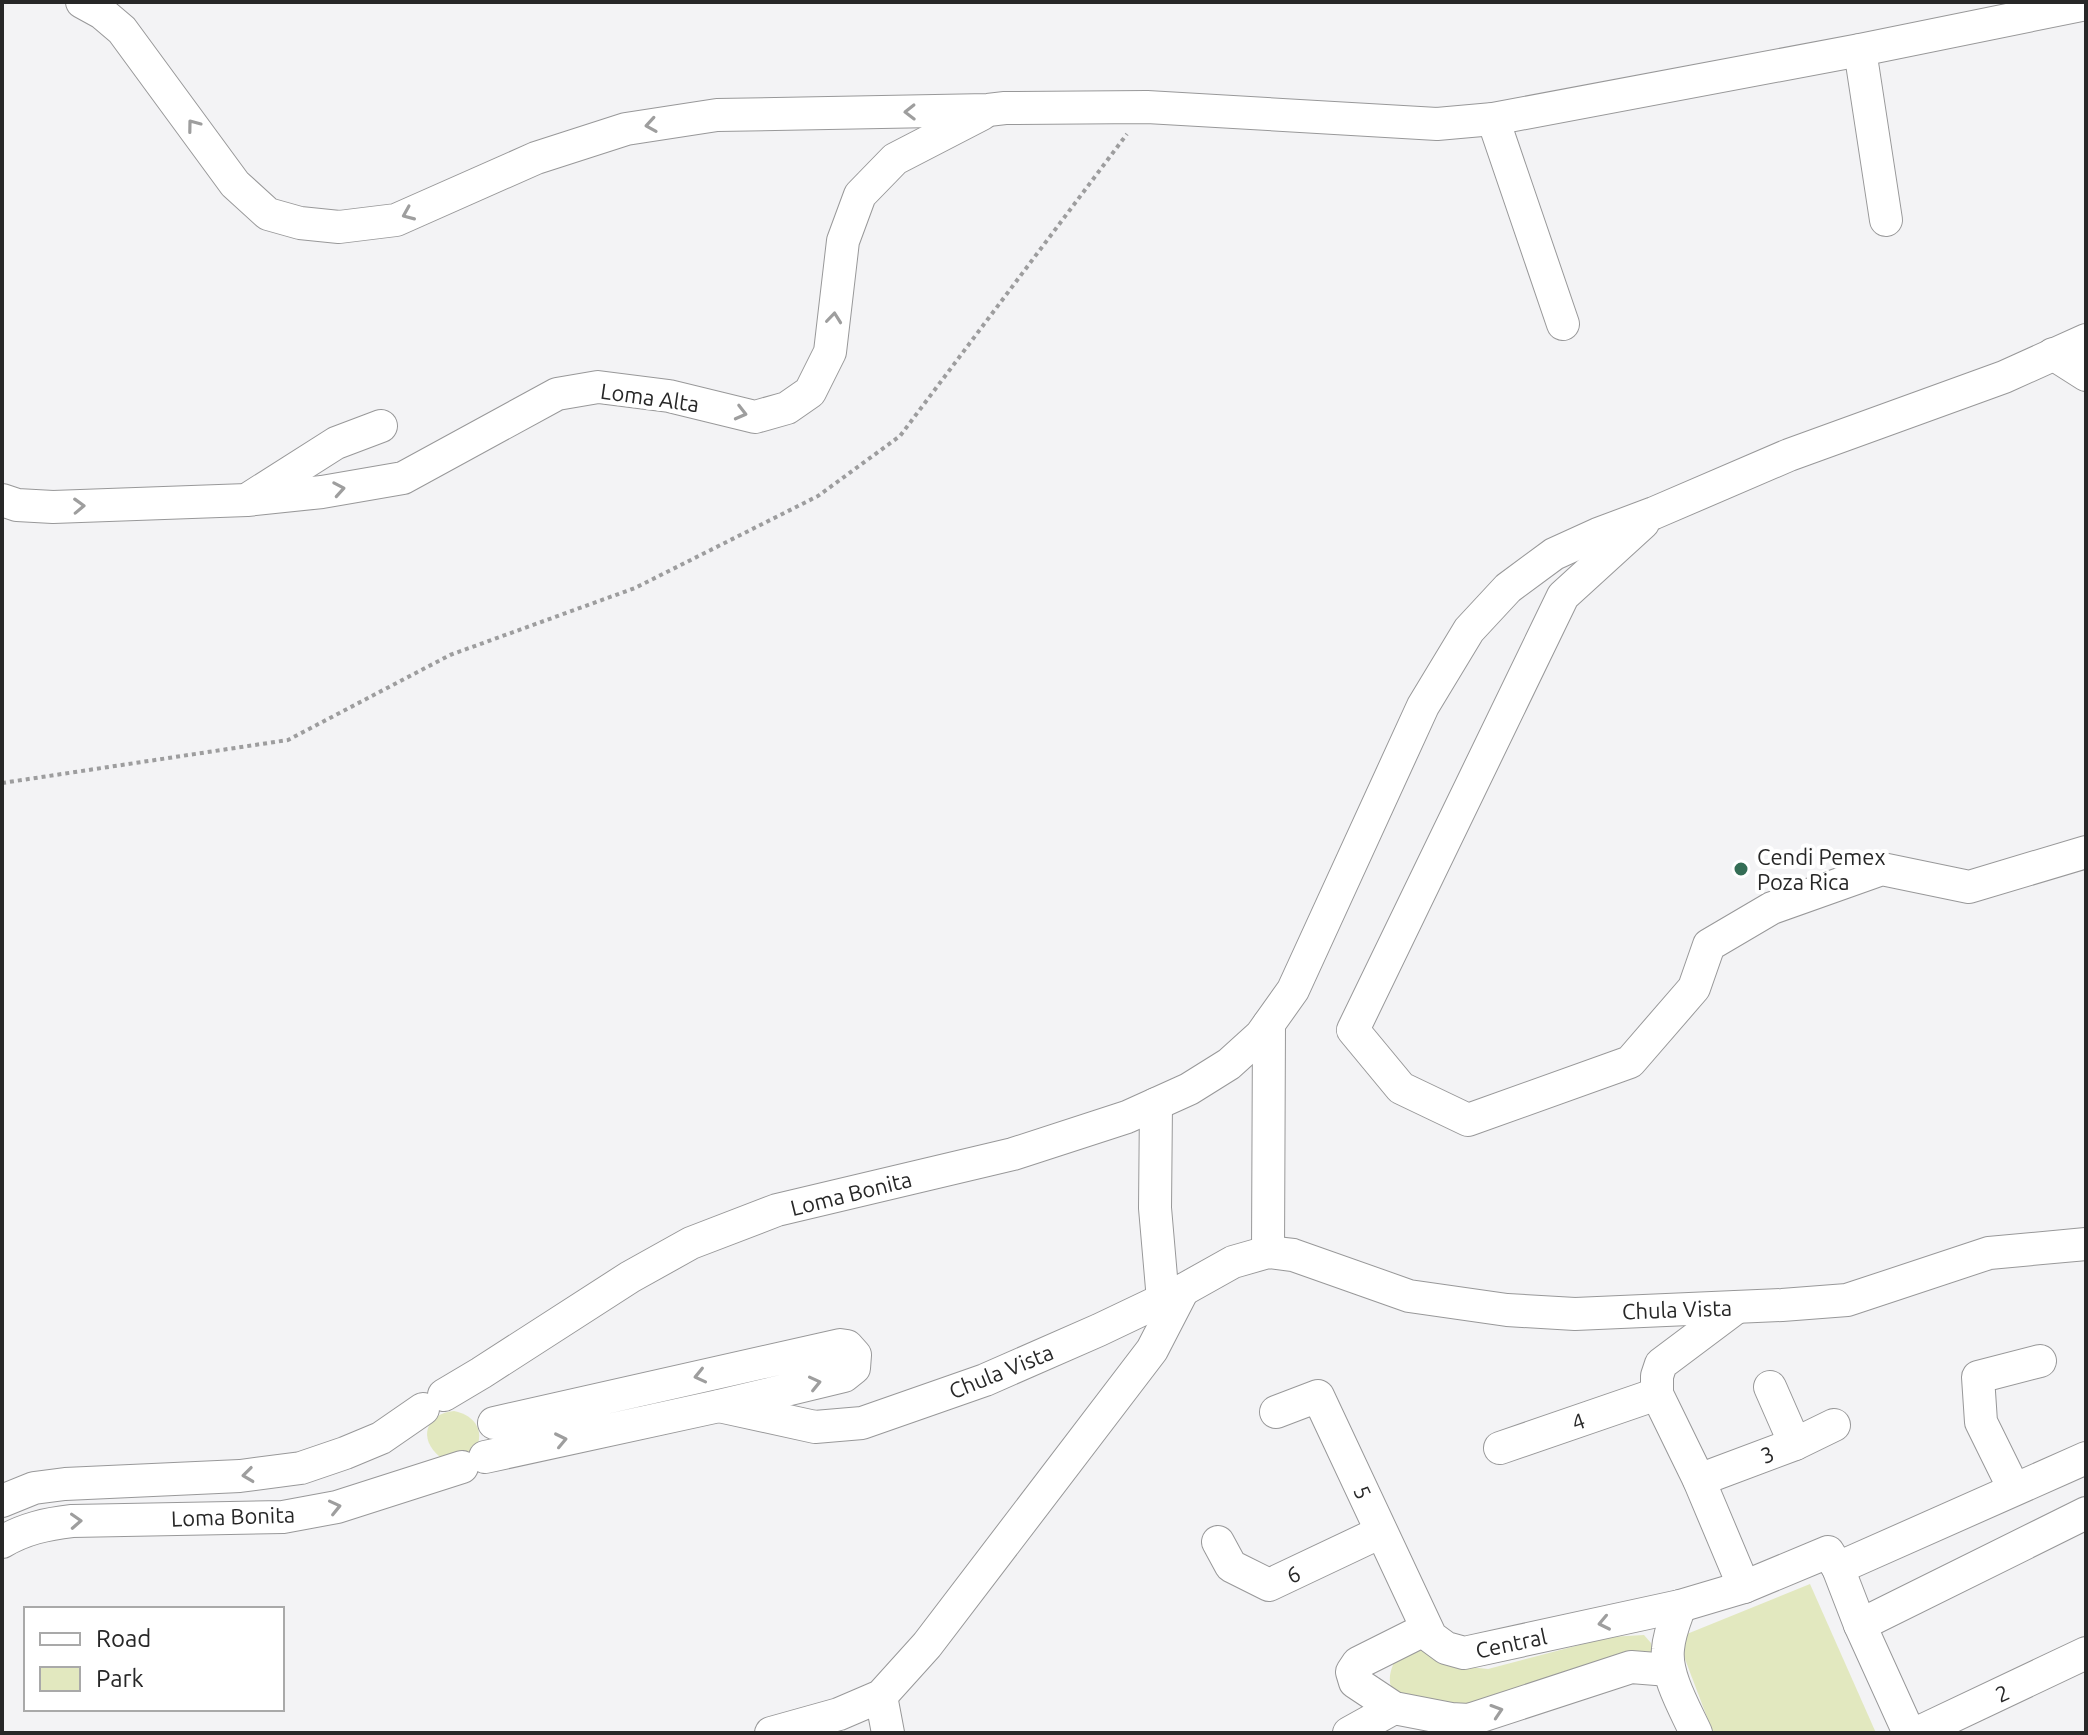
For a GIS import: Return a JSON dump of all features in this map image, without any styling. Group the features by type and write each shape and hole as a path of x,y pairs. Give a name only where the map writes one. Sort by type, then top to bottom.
{"street":[{"name":"Loma Alta","path":"82,2 102,13 122,30 235,184 268,214 300,223 339,227 396,220 536,158 626,129 717,115 1147,107 1437,124 1493,119 2086,4"},
{"path":"1860,50 1886,220"},
{"name":"Loma Alta","path":"2,500 17,505 53,507 247,500 322,492 403,478 557,394 598,387 669,396 755,417 787,408 810,392 830,352 843,241 860,195 895,159 988,110"},
{"path":"1493,119 1563,324"},
{"name":"Loma Bonita","path":"2,1501 34,1488 65,1484 240,1476 301,1468 345,1453 381,1438 630,1277 691,1243 777,1210 1013,1154 1127,1117 1189,1089 1229,1064 1261,1035 1293,990 1423,706 1469,630 1508,588 1554,554 1598,534 1789,455 2004,377 2086,340"},
{"path":"2053,354 2086,375"},
{"path":"247,500 336,443 381,426"},
{"path":"1654,513 1563,596 1353,1030 1401,1088 1468,1120 1630,1062 1694,988 1709,945 1772,908 1882,869 1969,887 2086,852"},
{"path":"1268,1252 1269,1024"},
{"path":"771,1733 839,1714 881,1696 927,1645 1152,1350 1173,1295 1155,1208 1156,1104"},
{"name":"Chula Vista","path":"719,1406 815,1427 862,1423 985,1380 1173,1295 1233,1262 1268,1252 1293,1255 1409,1296 1507,1310 1575,1314 1847,1300 1989,1253 2086,1244"},
{"path":"1737,1307 1661,1364 1657,1394 1699,1480 1744,1587"},
{"name":"Loma Bonita","path":"2,1542 18,1532 45,1524 72,1521 283,1517 337,1507 473,1462 844,1376 854,1368 855,1355 847,1346 840,1345 494,1423"},
{"path":"2014,1489 1981,1422 1978,1377 2040,1361"},
{"path":"1770,1387 1795,1444"},
{"path":"456,1393 481,1402 494,1423 492,1447 473,1462 449,1467 426,1455 417,1432 418,1420 434,1402 456,1393"},
{"name":"4","path":"1500,1448 1657,1394"},
{"name":"5","path":"1276,1412 1318,1396 1426,1629"},
{"name":"3","path":"1699,1480 1795,1444 1834,1425"},
{"name":"Central","path":"1426,1629 1438,1643 1464,1653 1680,1606 1833,1560 2086,1458"},
{"path":"1860,1625 2086,1513"},
{"name":"6","path":"1218,1542 1231,1566 1269,1585 1381,1532"},
{"path":"1833,1560 1909,1733"},
{"path":"1680,1606 1667,1651 1669,1670 1696,1733"},
{"path":"1426,1629 1358,1663 1352,1672 1355,1682 1394,1708 1469,1720 1631,1667 1669,1670"},
{"name":"2","path":"1917,1733 2086,1653"},
{"path":"881,1696 888,1733"},
{"path":"1349,1733 1394,1708"}],"path":[{"path":"2,783 288,740 450,655 635,588 818,496 900,436 1147,107"}],"green space":[{"path":"454,1411 462,1413 477,1426 477,1446 473,1453 440,1457 429,1443 428,1428 436,1417"},
{"path":"1810,1584 1876,1733 1713,1733 1677,1638"},
{"path":"1644,1635 1651,1643 1653,1654 1466,1706 1395,1695 1390,1681 1397,1656 1423,1650 1459,1666 1488,1669 1610,1637"}],"place":[{"name":"Cendi Pemex Poza Rica","path":"1741,869"}]}
